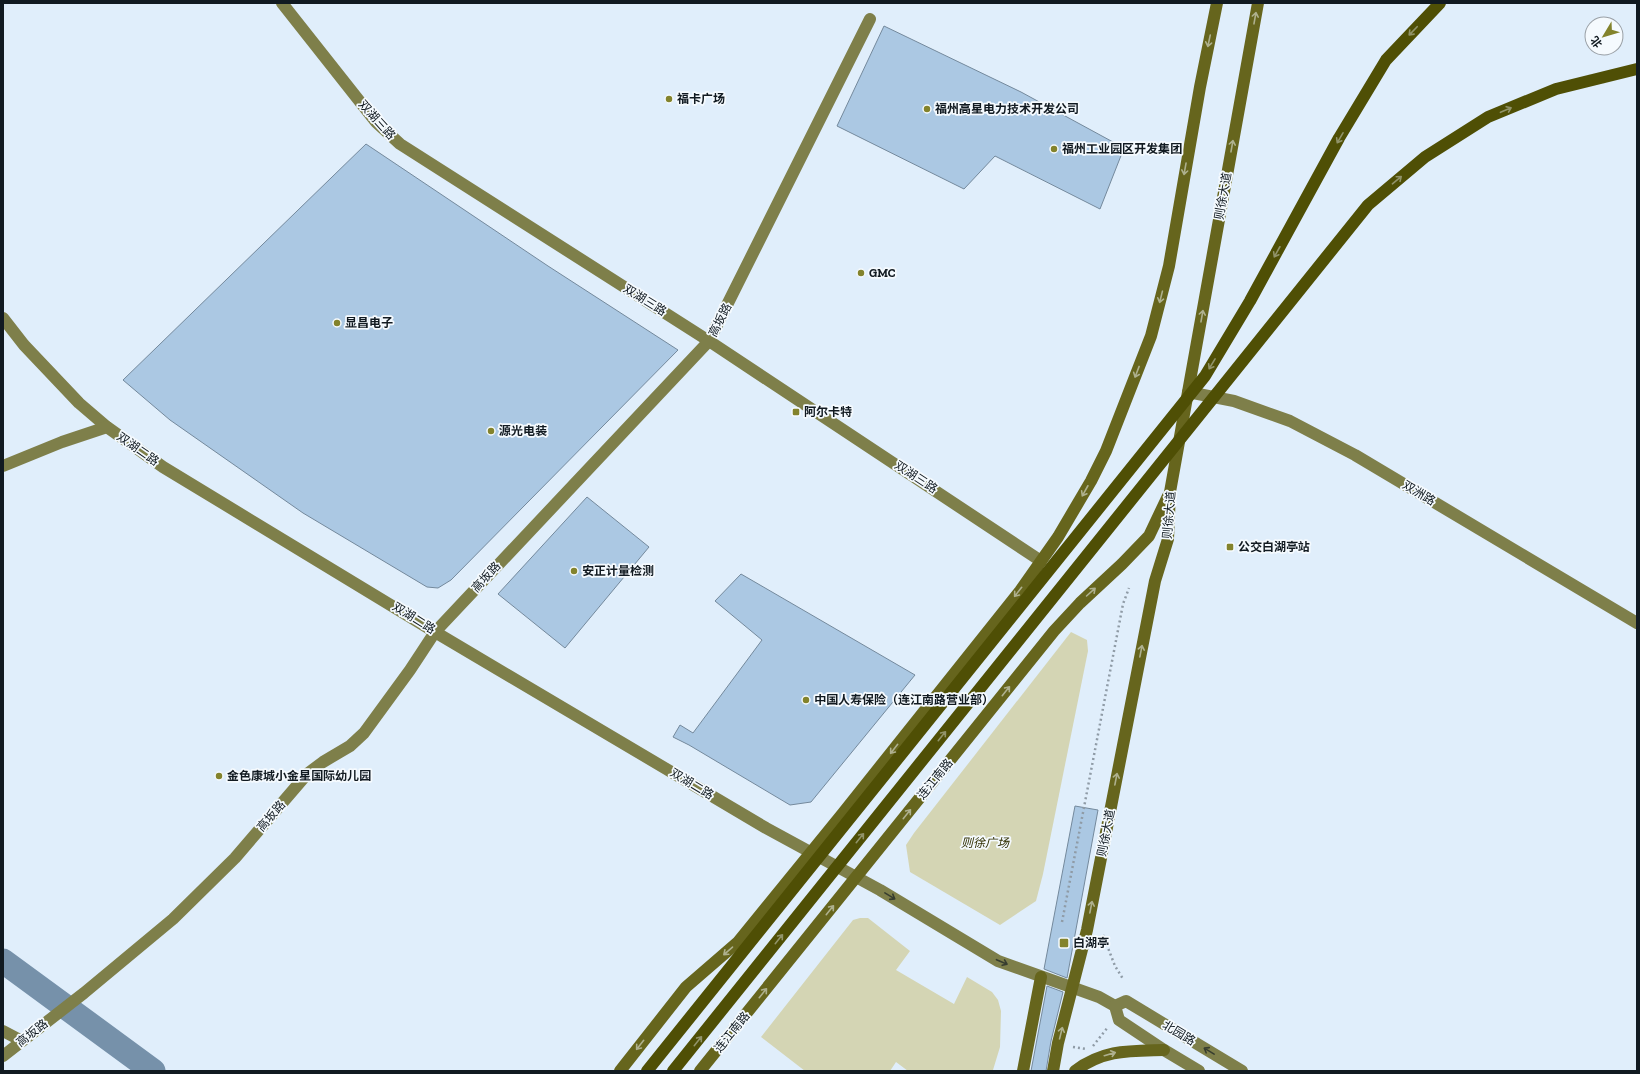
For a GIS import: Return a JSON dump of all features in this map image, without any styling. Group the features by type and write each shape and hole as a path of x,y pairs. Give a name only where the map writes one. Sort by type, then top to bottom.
{"highway":[{"path":"647,1071 1205,376 1250,301 1339,138 1386,60 1440,3"},
{"path":"673,1071 1368,205 1425,157 1488,117 1556,89 1637,69"}],"main road":[{"path":"620,1071 686,987 738,942 811,852 1020,590 1074,510 1106,451 1151,336 1169,266 1200,87 1217,3"},
{"name":"则徐大道","path":"1053,1071 1058,1043 1087,930 1155,581 1168,539 1170,492 1258,3"},
{"name":"连江南路","path":"700,1071 1054,631 1080,602 1122,564 1149,536 1170,492"},
{"path":"1023,1071 1041,977"},
{"path":"1075,1071 1095,1059 1120,1051 1164,1050"}],"street":[{"name":"双湖三路","path":"282,3 376,122 400,144 709,341 1041,561"},
{"name":"高坂路","path":"3,1056 155,935 235,858 307,774 323,762 350,746 364,734 435,632 709,341 870,19"},
{"name":"双湖二路","path":"3,318 24,345 58,382 107,426 163,467 435,632 778,835 856,877 998,961 1041,977"},
{"name":"双洲路","path":"1188,392 1234,400 1290,421 1355,454 1637,623"},
{"path":"3,466 62,442 107,426"},
{"path":"1041,977 1099,997 1115,1006"},
{"name":"北园路","path":"1199,1071 1164,1050 1120,1020 1115,1006 1126,1001 1242,1071"},
{"path":"3,1030 22,1041"},
{"path":"1164,1050 1176,1031"}],"path":[{"path":"1062,922 1123,604 1129,588"},
{"path":"1103,935 1115,966 1123,979"},
{"path":"1073,1047 1090,1050 1110,1024"}],"green space":[{"name":"则徐广场","path":"1071,632 1087,640 1088,651 1043,874 1036,901 1000,925 910,872 906,845"},
{"path":"868,918 910,951 896,970 954,1004 967,977 992,992 998,1000 1001,1011 1000,1047 993,1070 908,1071 896,1062 890,1071 805,1071 761,1037 853,920"}],"building":[{"name":"福州高星电力技术开发公司","path":"884,26 1021,92 1124,148 1100,209 995,156 964,189 837,126"},
{"path":"366,144 548,266 678,350 451,580 438,588 427,587 303,513 170,420 123,380"},
{"name":"安正计量检测","path":"587,497 649,547 565,648 498,594"},
{"name":"中国人寿保险（连江南路营业部）","path":"741,574 915,675 811,802 790,805 673,737 680,725 693,733 762,640 715,601"},
{"path":"1075,806 1098,810 1067,978 1044,969"},
{"path":"1047,986 1063,992 1051,1041 1046,1071 1031,1071"}],"waterway":[{"path":"3,961 153,1071"}],"place":[{"name":"福卡广场","path":"669,99"},
{"name":"福州高星电力技术开发公司","path":"927,109"},
{"name":"福州工业园区开发集团","path":"1054,149"},
{"name":"GMC","path":"861,273"},
{"name":"显昌电子","path":"337,323"},
{"name":"阿尔卡特","path":"796,412"},
{"name":"源光电装","path":"491,431"},
{"name":"公交白湖亭站","path":"1230,547"},
{"name":"安正计量检测","path":"574,571"},
{"name":"中国人寿保险（连江南路营业部）","path":"806,700"},
{"name":"金色康城小金星国际幼儿园","path":"219,776"},
{"name":"白湖亭","path":"1064,943"}]}
